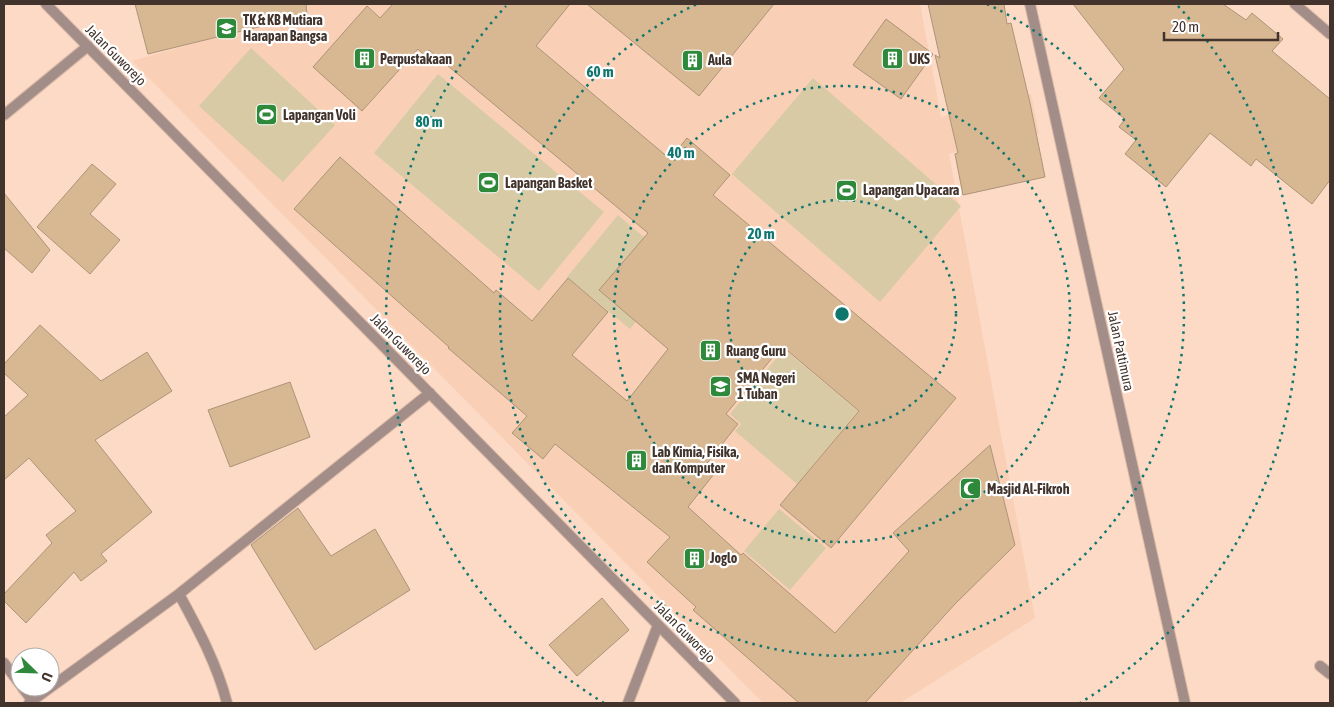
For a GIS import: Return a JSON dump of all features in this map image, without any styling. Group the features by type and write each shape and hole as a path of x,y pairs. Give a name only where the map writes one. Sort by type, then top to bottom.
{"street":[{"name":"Jalan Guworejo","path":"46,4 735,703"},
{"name":"Jalan Pattimura","path":"1030,4 1185,703"},
{"path":"1295,4 1330,34"},
{"path":"4,115 88,46"},
{"path":"30,702 179,594 430,393"},
{"path":"179,594 201,635 222,683 227,703"},
{"path":"628,703 658,624"},
{"path":"1320,666 1330,674"}],"shaded area":[{"name":"SMA Negeri 1 Tuban","path":"190,4 920,4 941,117 1031,94 1039,133 949,154 1035,618 900,703 763,703 132,61 199,42"},
{"name":"Lapangan Voli","path":"251,48 335,125 283,182 199,106"},
{"name":"Lapangan Basket","path":"438,74 604,212 539,291 374,153"},
{"name":"Lapangan Upacara","path":"813,78 961,206 880,302 732,174"},
{"path":"618,215 680,268 630,329 567,277"},
{"path":"784,349 858,411 797,484 735,431 741,424 730,414"},
{"path":"779,509 826,548 790,590 744,551"}],"building":[{"path":"135,4 306,4 307,15 148,54"},
{"path":"393,4 570,4 536,46 670,159 687,138 730,175 713,195 956,398 831,548 780,505 859,411 782,346 726,414 738,424 704,467 714,474 688,507 741,555 743,553 835,633 909,551 893,533 990,445 1015,545 955,604 865,703 799,703 693,610 696,607 647,562 670,537 555,444 543,459 512,433 527,416 448,348 294,209 340,157 494,293 496,290 532,321 568,278 608,312 572,355 627,401 668,349 599,290 648,233 429,50 424,55 418,49 362,111 313,67 367,6 380,18"},
{"name":"Aula","path":"587,4 774,4 699,96"},
{"path":"928,4 1004,4 1007,24 1011,23 1030,103 1045,177 963,195 955,154 958,153 935,55 940,58"},
{"path":"1073,4 1223,4 1246,20 1252,13 1283,39 1272,51 1330,99 1330,180 1312,204 1256,159 1251,166 1210,133 1166,187 1125,154 1136,140 1119,127 1125,119 1099,98 1124,69"},
{"name":"UKS","path":"886,19 933,54 901,99 853,65"},
{"path":"92,164 116,184 90,214 120,240 90,274 37,227"},
{"path":"4,193 50,250 32,273 4,248"},
{"path":"40,325 101,381 147,352 172,391 95,440 152,512 101,554 107,561 81,581 74,572 26,623 4,601 4,594 52,543 46,535 76,511 29,458 4,480 4,417 28,395 4,373 4,364"},
{"path":"290,382 310,437 230,467 208,410"},
{"path":"298,508 331,556 375,529 410,590 315,650 251,545"},
{"path":"602,598 629,630 577,676 549,645"}],"place":[{"name":"TK & KB Mutiara Harapan Bangsa","path":"227,28"},
{"name":"Perpustakaan","path":"364,59"},
{"name":"UKS","path":"893,59"},
{"name":"Aula","path":"692,60"},
{"name":"Lapangan Voli","path":"267,115"},
{"name":"Lapangan Basket","path":"489,183"},
{"name":"Lapangan Upacara","path":"847,190"},
{"name":"Ruang Guru","path":"710,351"},
{"name":"SMA Negeri 1 Tuban","path":"721,386"},
{"name":"Lab Kimia, Fisika, dan Komputer","path":"636,460"},
{"name":"Masjid Al-Fikroh","path":"971,489"},
{"name":"Joglo","path":"694,558"}]}
